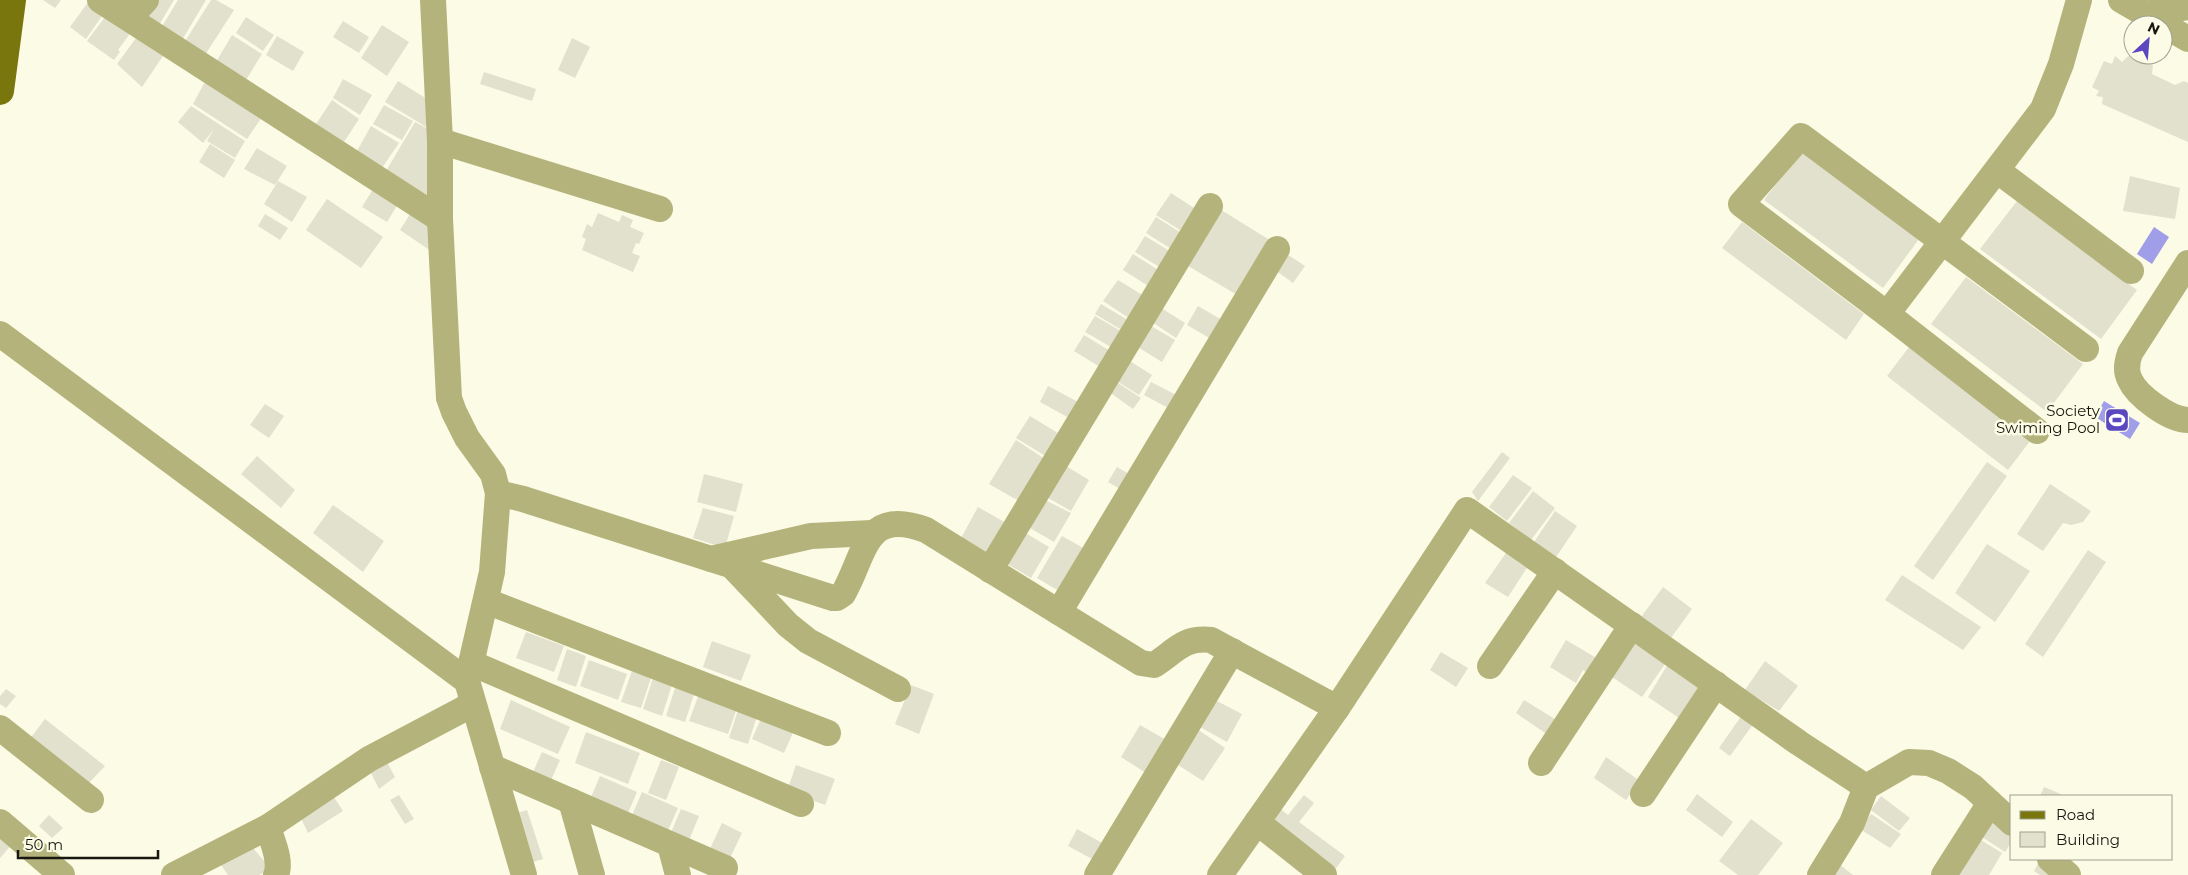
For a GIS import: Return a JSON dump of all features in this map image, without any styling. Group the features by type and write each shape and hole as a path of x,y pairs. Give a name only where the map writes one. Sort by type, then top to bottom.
{"main road":[{"path":"0,91 12,0"}],"street":[{"path":"100,0 440,218"},
{"path":"111,0 134,13 146,0"},
{"path":"432,0 440,141 440,218 449,398 467,438 493,474 498,493 492,572 470,683 492,767 524,875"},
{"path":"1887,314 2043,109 2061,64 2079,0"},
{"path":"2121,0 2188,39"},
{"path":"2144,14 2188,8"},
{"path":"2037,431 1887,314 1741,204 1801,136 2086,349"},
{"path":"440,141 660,209"},
{"path":"1998,170 2131,271"},
{"path":"990,570 1210,206"},
{"path":"1059,612 1277,249"},
{"path":"2188,263 2130,353 2126,364 2129,380 2141,394 2164,412 2183,420 2188,420"},
{"path":"0,334 470,683 801,804"},
{"path":"498,493 523,499 821,595 837,598 846,588 872,533"},
{"path":"1220,875 1337,708 1467,510 1866,787"},
{"path":"722,563 811,536 872,533 883,527 909,524 926,530 1141,663 1154,666 1179,647 1197,639 1212,640 1337,708"},
{"path":"722,563 788,625 808,641 898,689"},
{"path":"1490,666 1555,571"},
{"path":"486,601 828,733"},
{"path":"1541,763 1632,625"},
{"path":"1097,875 1232,651"},
{"path":"174,875 268,827 369,759 470,683"},
{"path":"1643,794 1716,684"},
{"path":"0,728 91,800"},
{"path":"1820,875 1852,823 1866,787 1909,762 1929,763 1973,787 2010,821"},
{"path":"492,767 725,868"},
{"path":"571,801 592,875"},
{"path":"1944,875 1990,803"},
{"path":"0,822 62,875"},
{"path":"1256,822 1324,875"},
{"path":"268,827 278,860 279,870 276,875"},
{"path":"670,845 678,875"},
{"path":"2051,860 2068,875"}],"shaded area":[{"path":"2154,227 2169,237 2152,264 2137,254"},
{"name":"Society Swiming Pool","path":"2104,401 2140,423 2130,439 2095,417"}],"building":[{"path":"43,0 61,0 55,8"},
{"path":"154,0 174,0 159,25 145,16"},
{"path":"178,0 206,0 182,40 161,28"},
{"path":"211,0 216,0 234,10 205,55 184,43"},
{"path":"89,1 104,13 86,39 70,27"},
{"path":"108,13 132,31 118,50 120,52 114,60 87,41"},
{"path":"246,17 274,35 263,51 236,33"},
{"path":"343,21 369,37 359,53 333,37"},
{"path":"382,25 409,42 387,76 361,58"},
{"path":"139,34 165,53 142,87 117,64"},
{"path":"232,35 262,54 246,80 216,62"},
{"path":"277,36 304,52 293,71 266,55"},
{"path":"572,38 590,47 575,78 558,70"},
{"path":"2115,56 2123,65 2153,65 2152,74 2175,85 2184,81 2188,83 2188,142 2102,104 2103,97 2096,96 2099,91 2092,87 2104,61 2112,64"},
{"path":"484,72 536,89 532,101 480,84"},
{"path":"207,78 264,114 247,139 193,104"},
{"path":"343,79 372,95 360,115 333,98"},
{"path":"398,81 432,102 428,128 385,102"},
{"path":"332,100 359,119 344,142 316,124"},
{"path":"384,105 413,121 402,140 373,124"},
{"path":"191,106 245,141 235,158 207,141 214,129 203,143 178,122"},
{"path":"415,122 436,133 434,199 386,171"},
{"path":"371,126 399,143 382,168 357,151"},
{"path":"210,144 235,160 224,178 199,162"},
{"path":"257,148 287,166 275,185 244,169"},
{"path":"1803,149 1919,239 1883,288 1764,200"},
{"path":"2130,176 2180,188 2175,219 2123,211"},
{"path":"278,181 307,197 292,222 264,204"},
{"path":"375,186 400,201 387,222 362,207"},
{"path":"1171,193 1194,208 1180,230 1156,215"},
{"path":"327,199 383,237 361,268 306,230"},
{"path":"2017,201 2137,290 2101,339 1980,249"},
{"path":"1218,208 1273,242 1239,296 1183,263"},
{"path":"412,211 435,224 434,253 400,230"},
{"path":"598,213 619,222 622,215 633,220 630,227 644,233 639,244 636,243 632,253 640,256 633,272 582,250 586,239 582,237 587,224 592,227"},
{"path":"265,214 288,228 280,240 258,226"},
{"path":"1156,217 1186,236 1176,252 1146,233"},
{"path":"1742,222 1864,314 1846,340 1722,248"},
{"path":"1145,236 1176,255 1166,271 1135,252"},
{"path":"1282,251 1305,266 1293,283 1271,267"},
{"path":"1133,254 1163,273 1153,289 1123,270"},
{"path":"1966,277 2083,364 2047,412 1931,324"},
{"path":"1118,280 1149,299 1135,322 1103,301"},
{"path":"1101,304 1131,322 1125,332 1095,314"},
{"path":"1158,306 1185,323 1176,338 1149,320"},
{"path":"1198,306 1222,320 1211,339 1187,325"},
{"path":"1095,316 1126,334 1116,350 1085,332"},
{"path":"1146,323 1175,340 1162,362 1133,344"},
{"path":"1084,335 1115,354 1105,370 1074,351"},
{"path":"1909,347 2030,441 2008,470 1887,376"},
{"path":"1125,358 1152,375 1139,395 1112,378"},
{"path":"1112,379 1141,398 1133,409 1105,389"},
{"path":"1151,382 1180,397 1172,410 1144,395"},
{"path":"1048,386 1080,403 1071,419 1040,402"},
{"path":"265,404 284,416 269,438 250,425"},
{"path":"1030,416 1061,435 1047,457 1016,438"},
{"path":"1016,440 1045,459 1019,501 989,484"},
{"path":"1502,452 1510,458 1478,501 1472,492"},
{"path":"257,456 295,490 281,508 241,474"},
{"path":"1987,462 2007,476 1933,580 1914,566"},
{"path":"1061,463 1089,480 1071,511 1041,494"},
{"path":"1117,467 1129,474 1120,489 1108,482"},
{"path":"704,474 743,484 736,512 697,502"},
{"path":"1513,475 1532,488 1507,521 1489,507"},
{"path":"2050,484 2091,511 2083,522 2071,525 2063,523 2043,551 2017,534"},
{"path":"1533,491 1555,508 1531,540 1509,523"},
{"path":"1039,497 1071,513 1054,542 1023,524"},
{"path":"333,505 384,541 363,572 313,533"},
{"path":"978,507 1006,523 987,553 960,540"},
{"path":"703,508 734,516 725,548 693,538"},
{"path":"1555,511 1577,526 1556,557 1534,542"},
{"path":"1022,531 1049,547 1031,578 1004,562"},
{"path":"1062,536 1085,549 1059,591 1037,578"},
{"path":"1987,544 2030,571 1995,622 1955,593"},
{"path":"1508,550 1530,563 1508,597 1485,583"},
{"path":"2088,550 2106,562 2043,657 2025,644"},
{"path":"1902,575 1981,627 1963,650 1885,600"},
{"path":"1663,587 1692,609 1668,642 1639,620"},
{"path":"526,632 564,646 554,672 516,658"},
{"path":"1566,640 1598,659 1589,674 1583,670 1576,683 1550,667"},
{"path":"712,641 751,655 741,681 703,667"},
{"path":"1634,643 1665,664 1642,697 1612,677"},
{"path":"567,649 586,656 576,687 557,680"},
{"path":"1441,652 1468,668 1456,687 1430,670"},
{"path":"589,660 627,674 618,700 580,686"},
{"path":"1765,661 1798,686 1779,711 1745,690"},
{"path":"1668,664 1701,685 1679,718 1648,697"},
{"path":"632,671 651,678 641,708 621,702"},
{"path":"653,678 672,685 662,716 643,709"},
{"path":"676,685 695,691 685,722 666,716"},
{"path":"911,685 934,694 919,734 895,724"},
{"path":"6,689 16,696 6,708 0,704 0,696"},
{"path":"699,694 737,708 728,734 689,721"},
{"path":"511,700 570,727 558,754 500,729"},
{"path":"1215,700 1242,714 1227,742 1200,727"},
{"path":"1524,700 1558,721 1548,735 1516,713"},
{"path":"739,707 758,713 748,744 729,738"},
{"path":"763,714 795,728 784,753 752,739"},
{"path":"1742,715 1754,723 1730,756 1719,748"},
{"path":"45,719 105,766 87,785 29,740"},
{"path":"1140,725 1168,741 1149,775 1121,757"},
{"path":"1197,729 1225,748 1203,781 1175,763"},
{"path":"586,732 640,753 628,784 575,763"},
{"path":"542,752 560,760 547,789 529,781"},
{"path":"383,755 395,777 379,789 367,765"},
{"path":"1606,757 1640,781 1626,800 1594,778"},
{"path":"661,760 679,767 666,800 648,793"},
{"path":"796,765 835,779 825,805 787,791"},
{"path":"600,776 637,792 626,818 589,802"},
{"path":"2044,787 2061,794 2060,795 2040,795"},
{"path":"330,791 343,811 308,833 298,812"},
{"path":"642,792 678,808 666,835 630,820"},
{"path":"1697,794 1733,822 1722,837 1686,810"},
{"path":"399,795 414,819 405,824 390,800"},
{"path":"1304,795 1314,803 1299,822 1345,856 1331,875 1271,817 1278,807 1288,815"},
{"path":"1881,796 1910,818 1899,831 1871,810"},
{"path":"681,809 699,816 687,845 669,837"},
{"path":"527,810 543,859 530,863 513,814"},
{"path":"1871,814 1901,834 1890,848 1860,829"},
{"path":"49,815 63,828 52,838 39,826"},
{"path":"1996,815 2010,826 2010,844 2005,852 1982,837"},
{"path":"1751,819 1783,843 1758,875 1738,875 1719,861"},
{"path":"722,823 742,833 729,860 709,851"},
{"path":"1077,829 1104,844 1094,860 1068,846"},
{"path":"0,830 14,842 0,858"},
{"path":"1981,840 2002,853 1989,875 1959,875"},
{"path":"253,848 271,869 259,875 228,875 221,865"},
{"path":"2039,862 2053,875 2040,875 2034,871"},
{"path":"1839,864 1853,875 1830,875"}],"place":[{"name":"Society Swiming Pool","path":"2117,420"}]}
